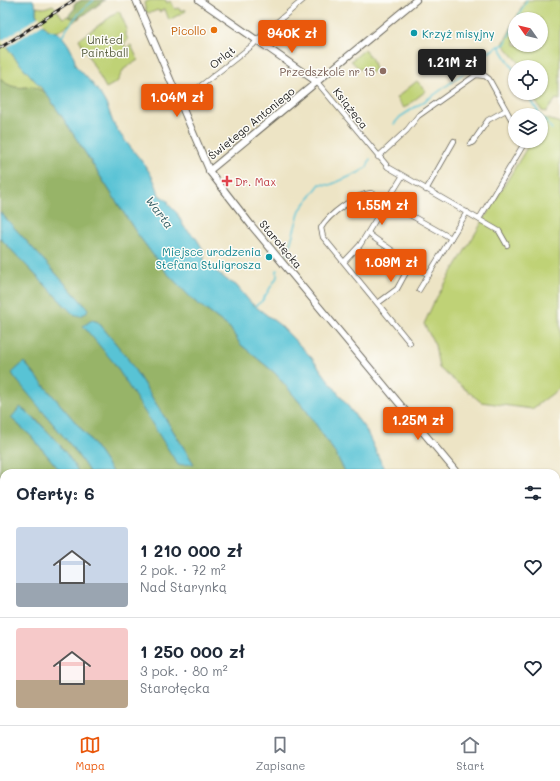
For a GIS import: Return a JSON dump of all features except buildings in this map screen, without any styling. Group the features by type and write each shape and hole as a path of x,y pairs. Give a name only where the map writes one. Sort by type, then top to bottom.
{"street":[{"name":"Starołęcka","path":"136,0 209,170 244,216 454,469"},
{"name":"Książęca","path":"199,0 315,83 388,168 499,231 507,245"},
{"name":"Orląt","path":"180,102 257,41 303,0"},
{"name":"Świętego Antoniego","path":"209,170 416,0"},
{"path":"378,157 405,132 418,116 476,75 488,78 508,114"},
{"path":"470,144 488,120 506,110"},
{"path":"426,190 454,141"},
{"path":"479,219 521,148"},
{"path":"344,262 356,250 368,233 402,177"},
{"path":"410,343 323,237 320,230 333,213 368,193 374,194 451,238"},
{"path":"420,290 467,212"},
{"path":"368,233 405,259 410,267 416,268 428,275"},
{"path":"378,303 397,289 410,267"}],"green space":[{"path":"82,0 105,0 83,15 78,17 68,16 75,8 74,4"},
{"path":"150,0 166,0 167,3 170,1 175,9 179,8 180,11 185,9 186,11 169,20 165,9 159,12 158,10 150,13 146,12 144,3"},
{"path":"525,0 560,0 560,100 556,99 548,109 548,108 540,108 535,100 548,100 548,60 517,60 510,52 548,52 548,12 519,12"},
{"path":"53,5 63,18 68,16 73,19 81,17 57,32 48,30 36,14 36,7 44,8"},
{"name":"United Paintball","path":"119,11 127,29 125,33 128,40 124,44 126,48 131,45 138,60 124,69 117,82 106,88 79,39"},
{"path":"508,34 508,50 503,44"},
{"path":"0,38 14,57 45,92 32,86 12,86 0,79"},
{"path":"364,50 372,59 375,69 371,73 366,68 364,70 360,69 351,61"},
{"path":"0,79 12,86 32,86 45,92 136,232 165,271 193,300 230,328 240,344 275,373 306,410 334,451 344,469 110,469 89,438 24,362 44,413 73,448 87,469 76,469 61,446 35,418 11,418 31,436 59,469 0,469 0,238 73,314 88,309 0,212","holes":["92,320 98,322 126,356 194,464 100,344 84,326"]},
{"path":"417,81 426,91 404,108 396,98"},
{"path":"548,119 560,123 560,388 532,409 481,402 439,368 435,345 424,324 434,302 527,148 548,148"}],"water":[{"name":"Warta","path":"0,0 33,0 36,7 36,14 44,26 49,30 55,31 66,41 74,56 75,65 100,94 107,106 115,126 152,176 159,195 168,201 169,205 177,213 184,227 196,238 204,251 204,261 227,280 236,285 251,303 281,326 311,357 366,430 384,469 344,469 334,451 306,410 275,373 240,344 230,328 193,300 165,271 136,232 45,92 14,57 1,38"},
{"path":"0,212 88,309 86,313 80,316 73,314 0,238"},
{"path":"92,320 98,322 126,356 194,464 178,465 114,363 83,326"},
{"path":"24,362 89,438 110,469 87,469 73,448 12,373"},
{"path":"20,407 53,437 67,454 76,469 59,469 31,436 11,418"}],"pier":[{"path":"39,16 44,23 6,48 1,41 20,29 25,35 21,28"}],"waterway":[{"path":"61,38 75,18 94,0"},
{"path":"521,12 527,0"},
{"path":"500,46 505,44 508,38"},
{"path":"394,124 400,117 464,73 479,58 499,46 508,61"},
{"path":"531,100 536,108"},
{"path":"548,124 552,129"},
{"path":"287,255 300,210 320,184 330,185 358,173 367,167 370,159"},
{"path":"254,307 262,301 277,277 277,270"}],"railway":[{"path":"0,48 74,0"}],"place":[{"name":"Picollo","path":"214,30"},
{"name":"Krzyż misyjny","path":"414,33"},
{"name":"Przedszkole nr 15","path":"383,71"},
{"name":"Dr. Max","path":"227,181"},
{"name":"Miejsce urodzenia Stefana Stuligrosza","path":"269,257"}]}
